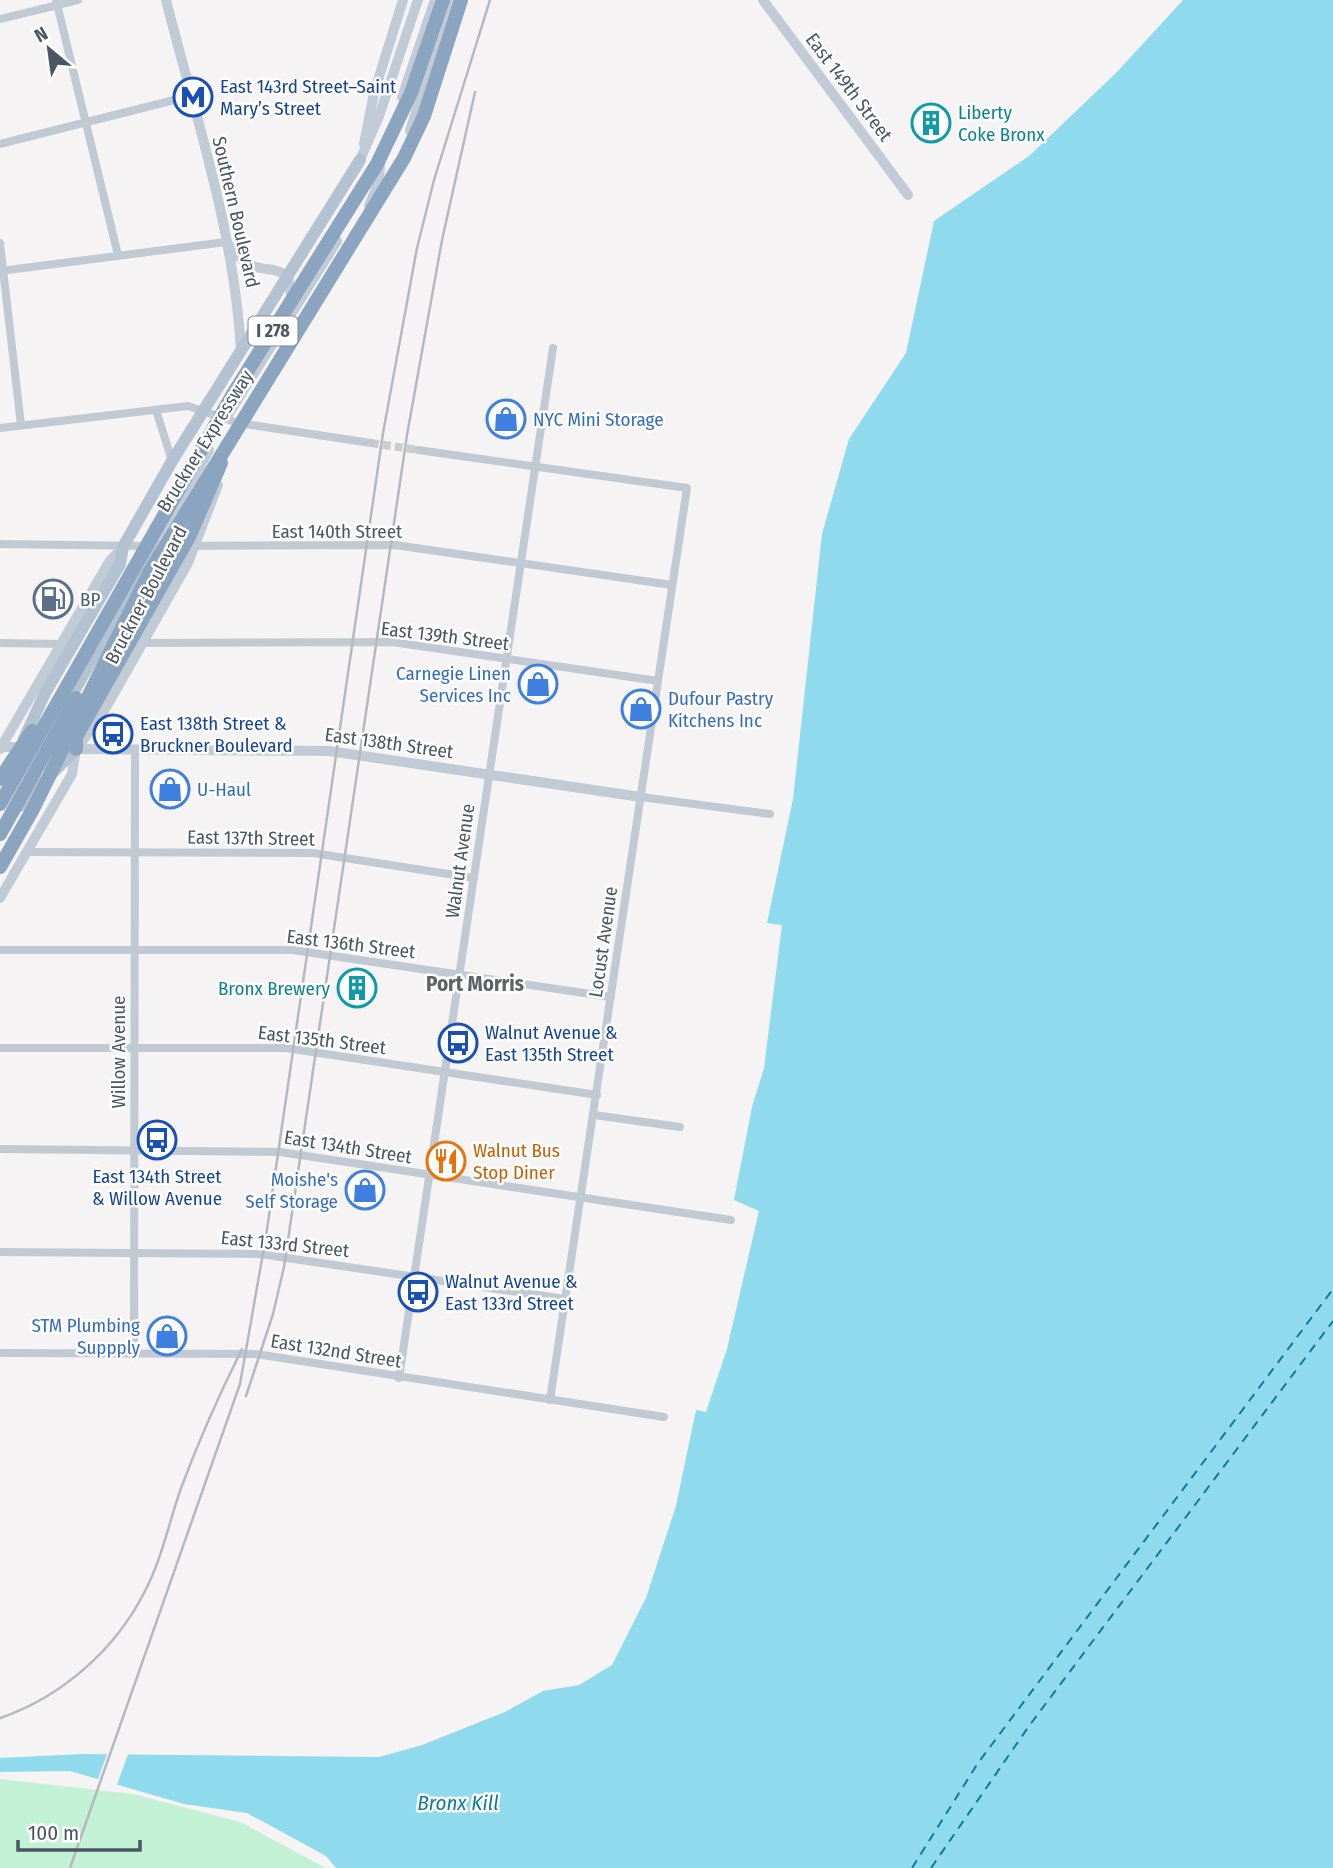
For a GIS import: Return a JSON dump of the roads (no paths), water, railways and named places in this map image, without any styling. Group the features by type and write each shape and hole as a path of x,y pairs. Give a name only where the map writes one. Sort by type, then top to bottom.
{"highway":[{"name":"Bruckner Expressway","path":"0,804 73,648 377,164 411,93 439,0"},
{"name":"Bruckner Expressway","path":"0,867 33,808 149,573 235,429 404,158 424,116 461,0"},
{"path":"76,749 76,737 194,526 235,429"},
{"path":"0,834 120,618 149,573"},
{"path":"0,779 73,648"}],"main road":[{"name":"Southern Boulevard","path":"166,0 226,242 238,300 241,352"},
{"name":"Bruckner Boulevard","path":"360,160 374,93 403,0"},
{"name":"Bruckner Boulevard","path":"0,795 45,693 120,564 123,547 172,461 360,160 376,125 418,0"},
{"name":"Bruckner Boulevard","path":"0,826 227,417 366,195 380,164 429,16 439,0"},
{"name":"Bruckner Boulevard","path":"0,898 72,774 76,749 100,718 196,547 235,429 251,396 367,212 409,136 452,0"},
{"name":"East 149th Street","path":"763,0 908,195"},
{"path":"367,212 379,182 380,164"},
{"path":"226,242 246,262 256,267 272,267 288,276 294,311"},
{"name":"Bruckner Boulevard","path":"0,747 73,648"},
{"name":"East 138th Street","path":"0,747 329,751 640,797"},
{"path":"0,826 76,749"}],"street":[{"path":"0,19 78,0"},
{"path":"57,3 118,255"},
{"path":"0,144 190,96"},
{"path":"2,271 226,242"},
{"path":"0,243 21,425"},
{"name":"Walnut Avenue","path":"400,1378 553,348"},
{"path":"0,428 188,406 227,417 235,429 371,443"},
{"path":"156,410 172,461"},
{"path":"418,450 534,466"},
{"name":"Locust Avenue","path":"534,466 687,488 550,1400"},
{"name":"East 140th Street","path":"0,544 123,547 395,545 672,585"},
{"name":"East 139th Street","path":"142,643 392,642 657,681"},
{"path":"0,643 73,648"},
{"name":"Willow Avenue","path":"134,1353 135,750"},
{"name":"East 138th Street","path":"640,797 769,814"},
{"name":"East 137th Street","path":"27,852 313,853 474,878"},
{"name":"East 136th Street","path":"0,950 292,950 611,997"},
{"name":"East 135th Street","path":"0,1048 286,1048 597,1095"},
{"path":"594,1115 680,1127"},
{"name":"East 134th Street","path":"0,1149 272,1151 731,1220"},
{"name":"East 133rd Street","path":"0,1252 260,1254 565,1299"},
{"name":"East 132nd Street","path":"0,1353 257,1354 400,1378 664,1416"}],"water":[{"name":"Bronx Kill","path":"1183,0 1333,0 1333,1868 336,1868 326,1856 247,1813 184,1804 70,1771 0,1772 0,1758 83,1754 379,1757 422,1745 505,1712 543,1691 579,1685 612,1665 646,1598 676,1506 696,1410 706,1412 727,1349 759,1211 734,1200 752,1107 764,1068 782,925 767,923 793,799 822,534 849,439 906,353 934,221 1029,156 1117,72"}],"tunnel":[{"path":"371,443 418,450"}],"railway":[{"path":"70,1868 240,1384 266,1236 383,433 417,248 434,180 490,0"},
{"path":"246,1396 273,1314 284,1267 407,435 442,240 475,92"},
{"path":"0,1718 23,1709 65,1684 103,1651 133,1612 156,1567 180,1491 201,1437 242,1349"}],"place":[{"name":"East 143rd Street–Saint Mary’s Street","path":"193,97"},
{"name":"Liberty Coke Bronx","path":"931,123"},
{"name":"NYC Mini Storage","path":"506,419"},
{"name":"BP","path":"53,599"},
{"name":"Carnegie Linen Services Inc","path":"538,684"},
{"name":"Dufour Pastry Kitchens Inc","path":"641,709"},
{"name":"East 138th Street & Bruckner Boulevard","path":"113,734"},
{"name":"U-Haul","path":"170,789"},
{"name":"Bronx Brewery","path":"357,988"},
{"name":"Walnut Avenue & East 135th Street","path":"458,1043"},
{"name":"East 134th Street & Willow Avenue","path":"157,1140"},
{"name":"Walnut Bus Stop Diner","path":"446,1161"},
{"name":"Moishe's Self Storage","path":"365,1190"},
{"name":"Walnut Avenue & East 133rd Street","path":"418,1292"},
{"name":"STM Plumbing Suppply","path":"167,1336"}],"district":[{"name":"Port Morris","path":"475,984"}]}
